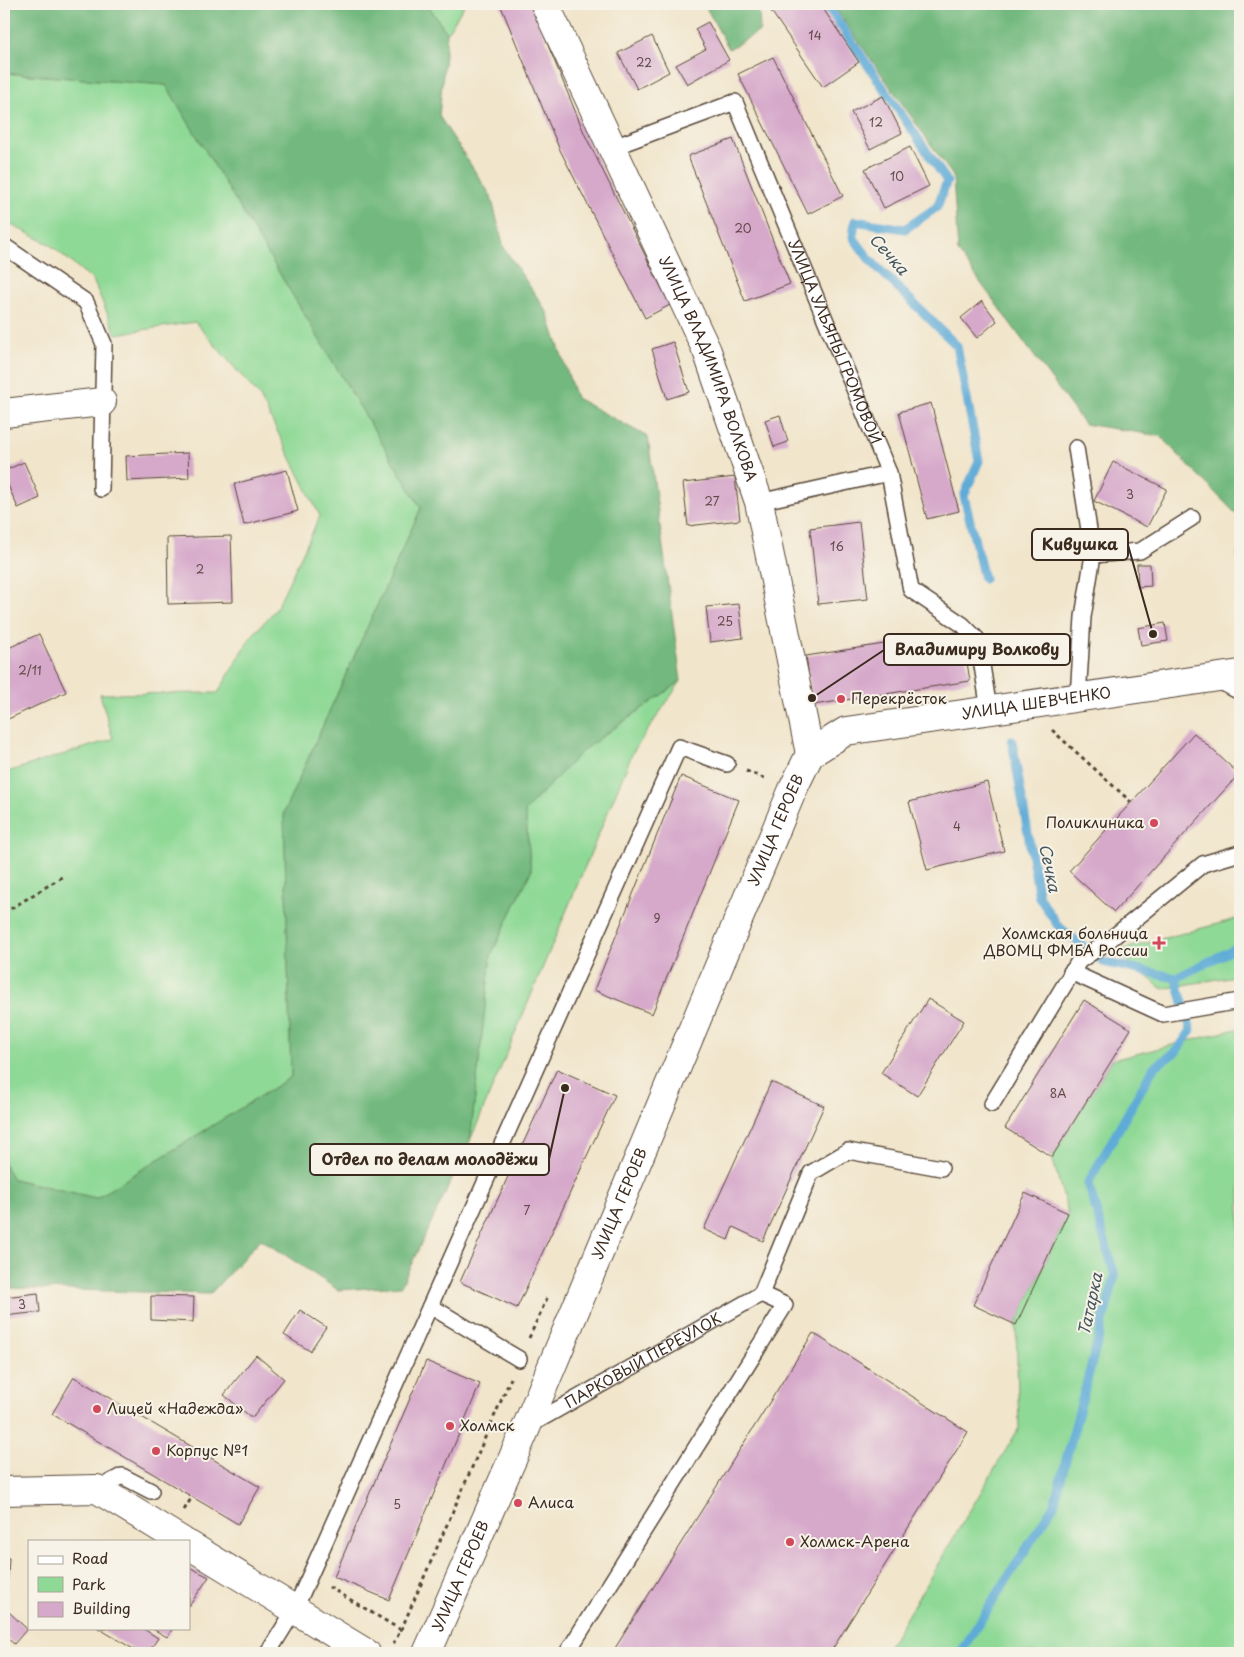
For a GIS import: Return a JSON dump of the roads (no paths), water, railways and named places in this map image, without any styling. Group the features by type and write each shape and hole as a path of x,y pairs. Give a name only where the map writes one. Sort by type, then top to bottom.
{"street":[{"name":"УЛИЦА ВЛАДИМИРА ВОЛКОВА","path":"545,4 707,351 759,502 810,754"},
{"path":"4,413 102,402"},
{"name":"УЛИЦА ШЕВЧЕНКО","path":"810,754 846,731 1240,674"},
{"name":"УЛИЦА ГЕРОЕВ","path":"427,1653 526,1428 793,789 810,754"},
{"path":"4,1491 97,1489 180,1540"},
{"path":"190,1545 366,1653"}],"lane":[{"name":"УЛИЦА УЛЬЯНЫ ГРОМОВОЙ","path":"611,148 735,102 889,473 911,590 963,625 978,640 990,710"},
{"path":"4,246 86,302 104,344 101,490"},
{"path":"1076,448 1093,555 1083,617 1078,698"},
{"path":"759,502 889,473"},
{"path":"1093,555 1140,550 1192,518"},
{"path":"1213,678 1240,692"},
{"path":"268,1653 295,1609 679,747 726,764"},
{"path":"992,1104 1075,966 1203,864 1240,853"},
{"path":"1075,966 1163,1014 1234,1002"},
{"path":"567,1653 785,1305 761,1294 810,1173 848,1151 940,1168"},
{"name":"ПАРКОВЫЙ ПЕРЕУЛОК","path":"526,1428 761,1294"},
{"path":"430,1306 519,1359"},
{"path":"97,1489 122,1476 151,1491"}],"waterway":[{"name":"Сечка","path":"826,4 947,181 937,207 905,229 855,221 853,237 870,260 957,346 979,461 964,496 984,579"},
{"name":"Сечка","path":"1012,741 1039,897 1058,926 1103,962 1176,978"},
{"name":"Татарка","path":"1176,978 1240,946"},
{"name":"Татарка","path":"960,1653 1054,1505 1115,1276 1088,1183 1154,1067 1176,1052 1191,1030 1176,978"}],"place":[{"name":"Кивушка","path":"1153,634"},
{"name":"Владимиру Волкову","path":"812,698"},
{"name":"Перекрёсток","path":"841,699"},
{"name":"Поликлиника","path":"1154,823"},
{"name":"Холмская больница ДВОМЦ ФМБА России","path":"1159,943"},
{"name":"Отдел по делам молодёжи","path":"565,1088"},
{"name":"Лицей «Надежда»","path":"97,1409"},
{"name":"Холмск","path":"450,1426"},
{"name":"Корпус №1","path":"156,1451"},
{"name":"Алиса","path":"518,1503"},
{"name":"Холмск-Арена","path":"790,1542"}]}
